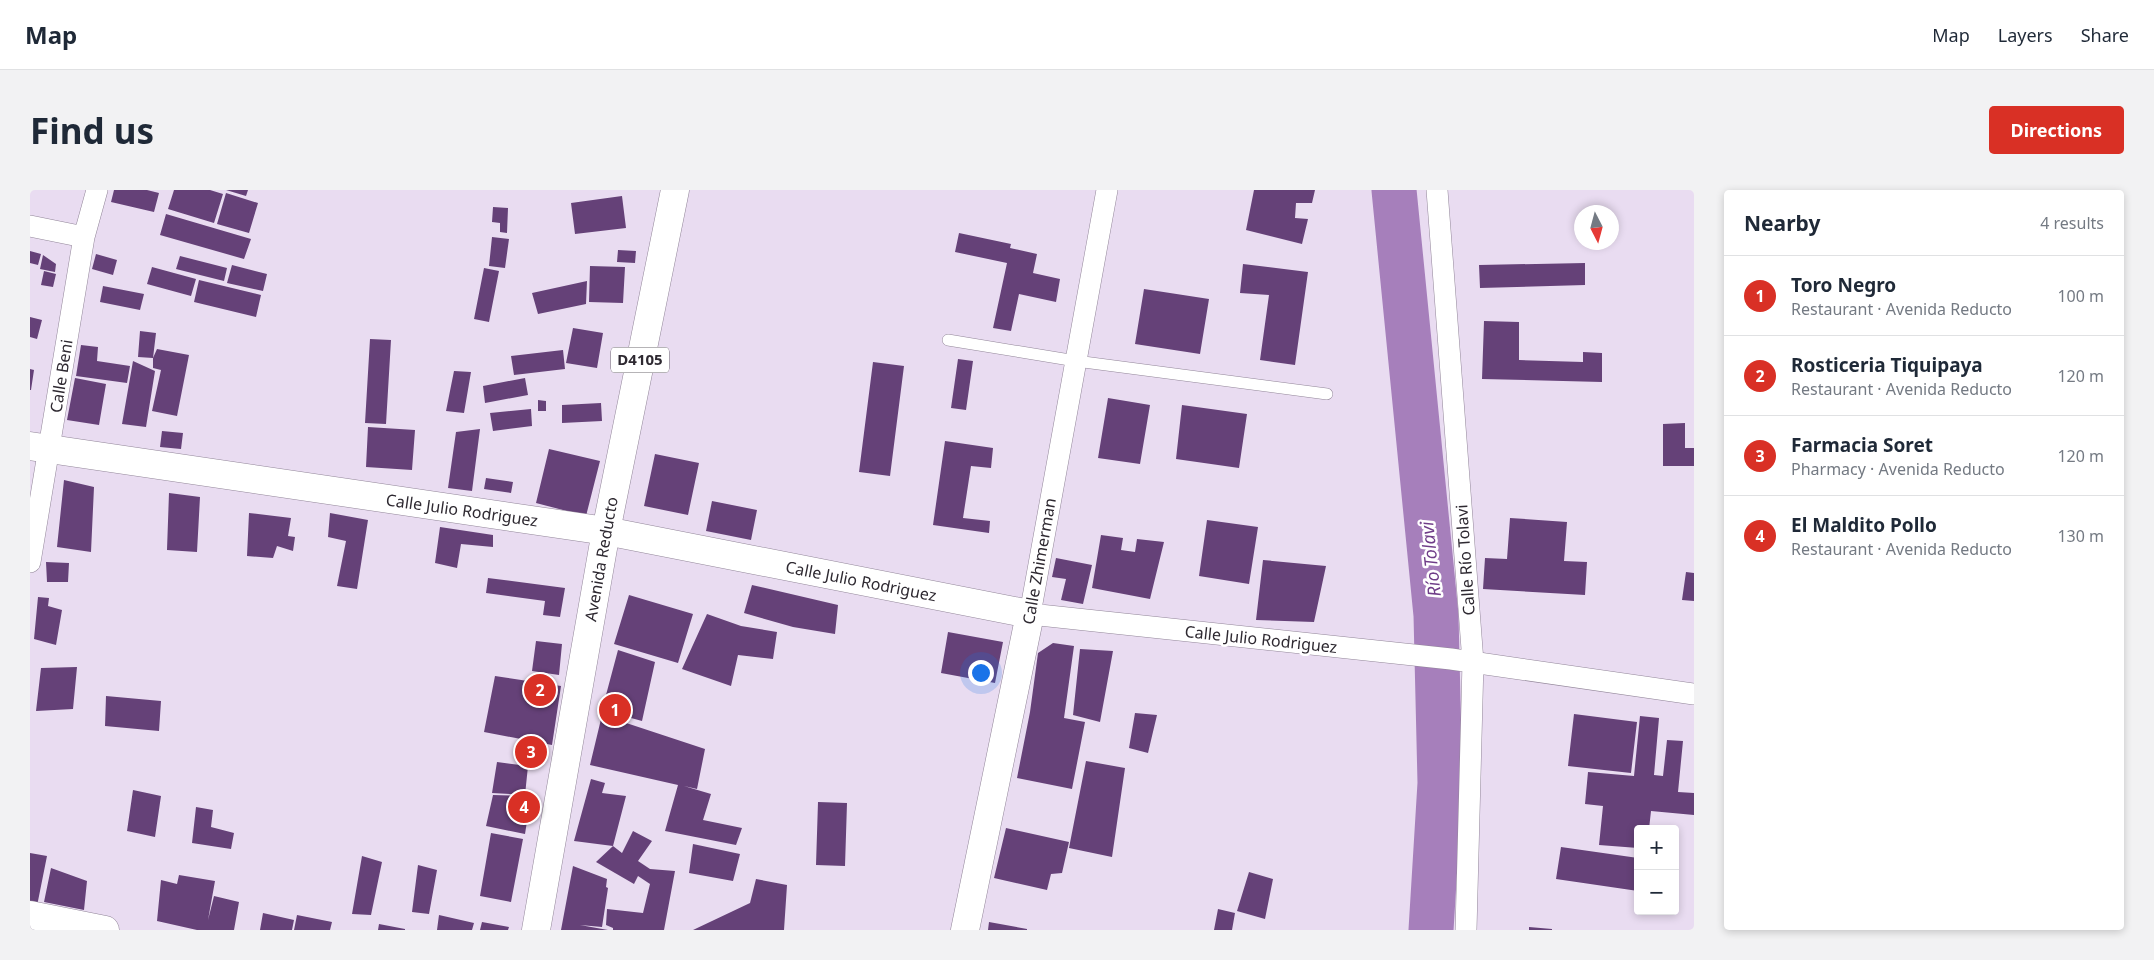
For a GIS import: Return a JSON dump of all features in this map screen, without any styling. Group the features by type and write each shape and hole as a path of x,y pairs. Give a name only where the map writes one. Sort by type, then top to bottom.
{"main road":[{"name":"Avenida Reducto","path":"536,930 606,531 675,190"},
{"name":"Calle Julio Rodriguez","path":"40,448 606,531 1030,614"},
{"name":"Calle Zhimerman","path":"965,930 1030,614"},
{"path":"30,916 105,930"}],"street":[{"name":"Calle Beni","path":"30,562 40,448 84,237 97,190"},
{"name":"Calle Zhimerman","path":"1030,614 1106,190"},
{"name":"Calle Río Tolavi","path":"1437,190 1473,662 1466,930"},
{"path":"30,226 84,237"},
{"name":"Calle Julio Rodriguez","path":"1030,614 1451,659 1694,694"}],"lane":[{"path":"948,340 1076,361 1328,394"}],"building":[{"path":"114,190 147,190 159,193 154,212 111,202"},
{"path":"174,190 210,190 223,194 214,223 168,209"},
{"path":"226,190 248,190 246,196"},
{"path":"1254,190 1315,190 1312,203 1296,203 1295,218 1308,219 1302,244 1246,230"},
{"path":"226,193 258,203 249,233 217,224"},
{"path":"622,196 626,228 575,234 571,203"},
{"path":"493,207 508,208 507,233 500,232 500,223 492,222"},
{"path":"166,214 251,239 244,259 160,235"},
{"path":"959,233 1011,244 1010,248 1037,254 1033,273 1060,279 1056,302 1019,294 1011,331 993,328 1007,263 955,252"},
{"path":"492,237 509,239 505,268 489,266"},
{"path":"618,250 636,251 635,263 617,262"},
{"path":"30,251 41,254 38,265 30,263"},
{"path":"96,254 117,260 113,275 92,269"},
{"path":"43,255 56,264 55,272 40,269"},
{"path":"180,256 227,268 224,281 176,269"},
{"path":"1585,263 1585,285 1480,288 1479,265"},
{"path":"1243,264 1308,272 1295,365 1260,360 1269,295 1240,293"},
{"path":"232,265 267,274 263,291 227,283"},
{"path":"590,266 625,267 623,303 589,302"},
{"path":"152,267 196,279 191,296 147,284"},
{"path":"484,268 499,271 489,322 474,319"},
{"path":"44,271 56,274 53,287 41,285"},
{"path":"199,280 261,295 256,317 194,302"},
{"path":"587,281 586,304 538,314 532,293"},
{"path":"103,286 144,294 140,310 100,302"},
{"path":"1144,289 1209,299 1200,354 1135,344"},
{"path":"30,317 42,320 37,339 30,337"},
{"path":"1484,321 1519,322 1519,360 1583,362 1583,352 1602,353 1602,382 1482,379"},
{"path":"573,328 603,333 597,368 566,363"},
{"path":"140,331 156,333 153,358 138,357"},
{"path":"370,339 391,340 386,424 365,423"},
{"path":"81,345 98,347 97,361 130,366 127,383 76,376"},
{"path":"157,349 189,355 177,416 152,411 161,370 153,368 153,358"},
{"path":"563,350 565,369 514,375 511,356"},
{"path":"958,359 973,361 966,410 951,408"},
{"path":"133,361 155,371 146,427 122,424"},
{"path":"873,362 904,366 890,476 859,472"},
{"path":"30,369 34,370 31,390 30,390"},
{"path":"454,371 471,372 464,413 446,411"},
{"path":"75,378 106,384 99,425 67,420"},
{"path":"525,378 528,395 485,403 483,386"},
{"path":"1108,398 1150,405 1140,464 1098,458"},
{"path":"538,400 546,401 546,411 538,411"},
{"path":"601,403 602,421 562,423 562,405"},
{"path":"1182,405 1247,414 1239,468 1176,459"},
{"path":"531,409 532,426 493,431 490,413"},
{"path":"1685,423 1685,448 1694,448 1694,466 1663,466 1663,424"},
{"path":"368,427 415,430 412,470 366,467"},
{"path":"480,429 472,491 448,488 456,432"},
{"path":"162,431 183,433 181,449 160,447"},
{"path":"945,441 993,448 991,468 971,466 963,518 990,521 989,533 933,525"},
{"path":"549,449 600,461 586,516 536,503"},
{"path":"655,454 699,463 688,515 644,506"},
{"path":"486,478 513,482 511,493 484,489"},
{"path":"64,480 94,487 91,552 57,547"},
{"path":"169,493 200,497 197,552 167,550"},
{"path":"712,501 757,510 751,540 706,531"},
{"path":"249,513 291,518 288,536 295,537 293,551 277,546 273,558 247,556"},
{"path":"330,513 368,520 357,589 337,586 346,541 328,537"},
{"path":"1510,518 1567,522 1564,561 1587,562 1585,595 1483,589 1485,558 1507,559"},
{"path":"1207,520 1258,527 1249,584 1199,576"},
{"path":"440,527 493,535 493,547 461,544 457,568 435,563"},
{"path":"1101,535 1123,538 1121,550 1135,552 1137,539 1164,542 1150,599 1092,588"},
{"path":"1056,558 1092,565 1083,604 1061,600 1066,579 1052,577"},
{"path":"1263,560 1326,566 1314,622 1256,620"},
{"path":"46,562 69,563 68,582 47,582"},
{"path":"1686,572 1694,573 1694,601 1682,600"},
{"path":"488,578 565,588 560,617 543,615 545,601 486,593"},
{"path":"752,585 838,605 835,634 793,627 744,613"},
{"path":"629,595 693,614 678,663 614,644"},
{"path":"38,597 49,598 48,606 62,610 56,645 34,639"},
{"path":"707,614 741,626 777,632 773,659 738,655 731,686 682,669"},
{"path":"948,632 1003,642 995,683 941,673"},
{"path":"536,641 562,644 559,675 532,671"},
{"path":"1053,643 1074,646 1064,718 1085,722 1072,789 1017,778 1030,712 1038,653"},
{"path":"1080,649 1113,651 1100,722 1073,715"},
{"path":"618,650 655,662 642,721 602,710"},
{"path":"77,667 73,709 36,711 41,668"},
{"path":"495,676 561,686 552,745 484,732"},
{"path":"106,696 161,701 159,731 105,726"},
{"path":"1135,713 1157,715 1148,753 1129,748"},
{"path":"1574,714 1637,722 1631,773 1568,766"},
{"path":"602,715 705,749 697,789 684,786 711,794 703,820 742,828 736,845 665,831 678,785 590,765"},
{"path":"1640,716 1659,718 1654,775 1663,776 1667,740 1683,741 1678,792 1694,793 1694,815 1651,811 1649,825 1634,825 1634,848 1599,845 1603,806 1585,804 1588,772 1634,776"},
{"path":"1086,761 1125,768 1112,857 1069,848"},
{"path":"497,762 528,766 525,795 492,793"},
{"path":"591,779 605,783 602,793 626,796 613,846 574,841"},
{"path":"133,790 161,796 155,837 127,831"},
{"path":"493,795 531,796 525,834 486,826"},
{"path":"818,802 847,803 845,866 816,865"},
{"path":"196,807 213,810 211,827 234,833 231,849 192,843"},
{"path":"1006,828 1069,842 1062,873 1051,874 1047,890 994,878"},
{"path":"633,831 652,841 638,861 650,869 675,871 664,930 613,930 613,928 606,925 607,909 643,913 650,884 638,876 634,884 596,862 613,846 622,853"},
{"path":"491,833 523,839 511,902 480,896"},
{"path":"693,844 740,854 733,881 689,873"},
{"path":"1561,847 1634,857 1634,890 1556,879"},
{"path":"30,853 47,856 37,906 30,904"},
{"path":"362,856 382,862 371,915 352,914"},
{"path":"418,865 437,870 429,914 412,912"},
{"path":"573,866 607,879 606,887 608,888 602,927 580,925 608,930 561,930"},
{"path":"51,868 87,881 84,910 44,902"},
{"path":"1249,872 1273,879 1265,919 1237,911"},
{"path":"179,875 215,881 208,920 214,896 239,902 234,930 197,930 157,921 161,880 177,884"},
{"path":"756,879 787,885 784,930 693,930 750,903"},
{"path":"1218,909 1235,913 1232,930 1214,930"},
{"path":"263,913 294,920 292,930 260,930"},
{"path":"297,915 332,922 330,930 294,930"},
{"path":"439,915 474,923 472,930 437,930"},
{"path":"482,922 509,927 508,930 480,930"},
{"path":"989,922 1027,929 1027,930 988,930"},
{"path":"379,924 405,929 405,930 378,930"},
{"path":"1529,927 1552,929 1552,930 1529,930"}],"waterway":[{"name":"Río Tolavi","path":"1394,190 1436,615 1440,783 1431,930"}],"place":[{"name":"Rosticeria Tiquipaya","path":"540,690"},
{"name":"Toro Negro","path":"615,710"},
{"name":"Farmacia Soret","path":"531,752"},
{"name":"El Maldito Pollo","path":"524,807"}]}
